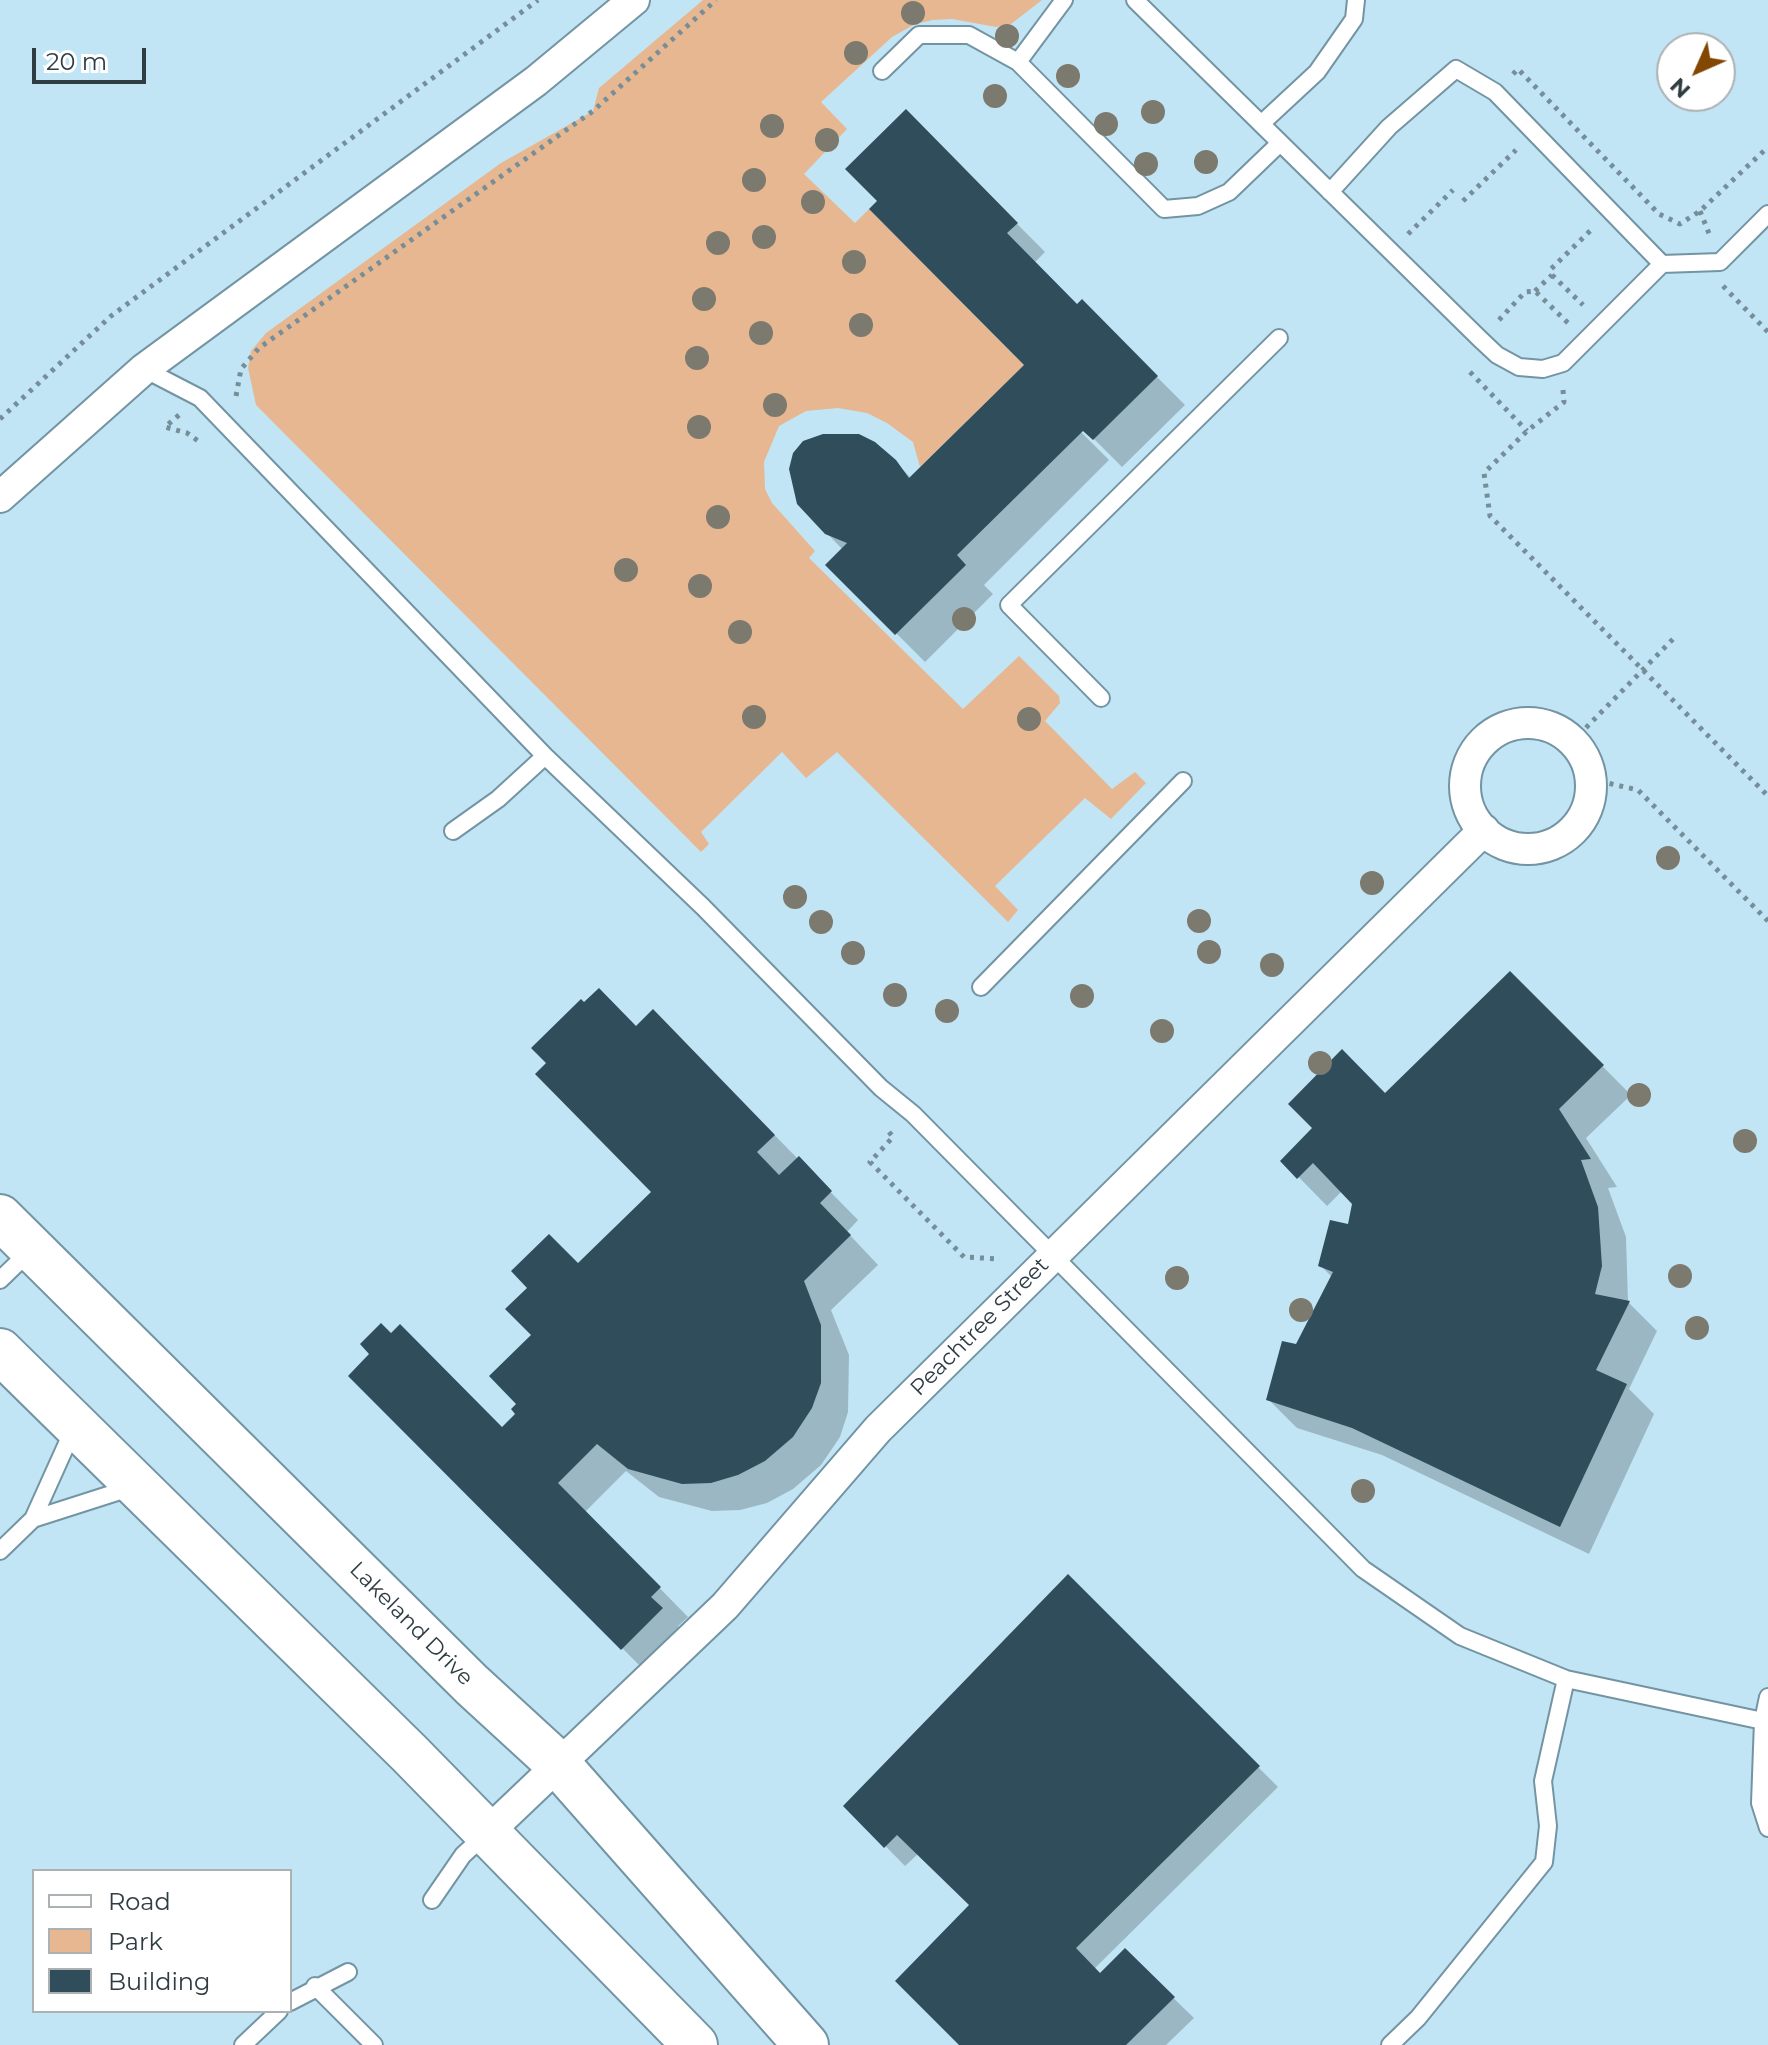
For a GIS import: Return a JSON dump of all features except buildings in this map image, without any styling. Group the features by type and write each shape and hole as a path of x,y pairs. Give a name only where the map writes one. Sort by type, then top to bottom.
{"main road":[{"name":"Lakeland Drive","path":"0,1217 472,1685 557,1763 806,2045"},
{"path":"0,1351 488,1832 695,2045"}],"street":[{"path":"0,497 144,369 536,81 634,0"},
{"path":"1515,724 1535,724 1555,729 1572,742 1585,759 1590,779 1589,801 1581,820 1566,836 1547,846 1526,849 1505,845 1484,830 1466,800 1464,780 1470,760 1481,744 1497,731 1515,724"},
{"name":"Peachtree Street","path":"488,1832 725,1606 878,1429 1484,830"}],"lane":[{"path":"1018,62 1064,0"},
{"path":"1135,0 1480,339 1519,367 1543,369 1563,363 1662,264 1720,262 1768,214"},
{"path":"1261,124 1317,72 1354,19 1356,0"},
{"path":"882,71 919,35 969,35 1018,62 1164,209 1198,206 1229,192 1280,143"},
{"path":"1330,192 1389,127 1456,69 1495,92 1662,264"},
{"path":"1101,698 1009,605 1279,338"},
{"path":"144,369 200,398 545,756 703,907 1363,1569 1460,1636 1566,1679 1765,1721"},
{"path":"453,831 498,799 545,756"},
{"path":"981,987 1183,781"},
{"path":"0,1280 32,1249"},
{"path":"0,1551 33,1519 75,1426"},
{"path":"33,1519 135,1487"},
{"path":"1390,2045 1418,2018 1544,1862 1548,1826 1543,1781 1566,1679"},
{"path":"1768,1697 1764,1802 1768,1828"},
{"path":"432,1900 463,1855 488,1832"},
{"path":"292,2001 315,1986 348,1972"},
{"path":"315,1986 374,2045"},
{"path":"243,2045 277,2013"}],"path":[{"path":"0,419 111,316 538,0"},
{"path":"237,400 236,387 241,369 259,348 593,111 716,0"},
{"path":"1495,92 1518,69 1659,214 1680,224 1700,211 1768,147"},
{"path":"1463,201 1516,150 1527,161"},
{"path":"1585,220 1593,228 1551,269 1552,275 1602,324"},
{"path":"1720,262 1719,283 1768,332"},
{"path":"1480,339 1525,292 1535,291 1552,275"},
{"path":"1535,291 1571,326 1563,363 1564,402 1527,431 1484,473 1490,516 1768,796"},
{"path":"1572,742 1675,637"},
{"path":"1590,779 1638,790 1768,921"}],"green space":[{"path":"703,0 1042,0 1011,24 996,27 952,19 933,20 915,24 892,37 821,102 847,129 804,174 855,223 869,209 1024,365 920,467 913,442 887,423 867,413 838,408 806,411 779,426 764,462 765,489 772,503 815,551 809,558 963,709 1019,656 1059,696 1060,703 1045,721 1112,789 1135,772 1146,783 1111,819 1085,798 995,886 1018,910 1008,922 837,752 806,778 782,752 701,832 709,844 701,852 256,405 248,368 251,351 266,333 501,163 593,111 599,88"}]}
